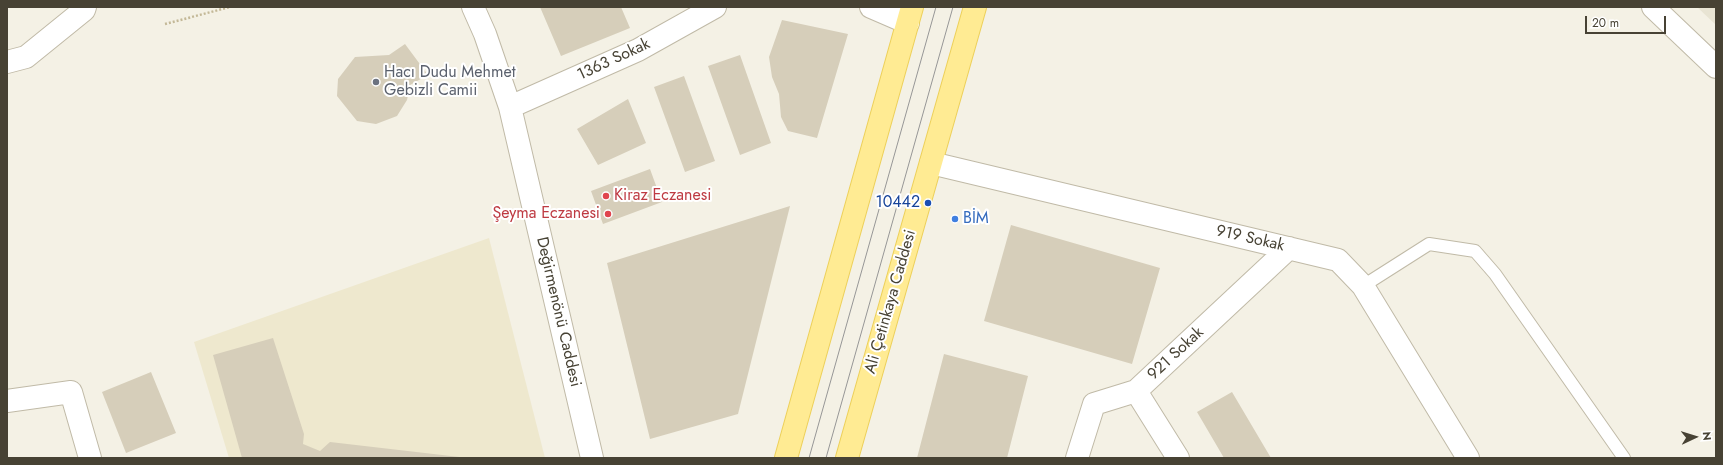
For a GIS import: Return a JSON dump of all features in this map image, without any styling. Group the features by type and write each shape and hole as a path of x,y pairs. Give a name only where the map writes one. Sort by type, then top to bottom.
{"main road":[{"name":"Ali Çetinkaya Caddesi","path":"847,458 976,7"},
{"path":"786,458 910,15"}],"street":[{"path":"7,62 26,57 84,10 85,7"},
{"name":"Değirmenönü Caddesi","path":"473,7 485,34 510,108 592,458"},
{"name":"1363 Sokak","path":"510,108 638,50 715,7"},
{"path":"871,7 910,15"},
{"path":"1652,7 1716,68"},
{"name":"919 Sokak","path":"931,163 1338,260 1363,286 1468,458"},
{"name":"921 Sokak","path":"1077,458 1094,404 1136,391 1290,248"},
{"path":"1136,391 1178,458"},
{"path":"7,401 71,392 90,458"}],"lane":[{"path":"1363,286 1429,244 1475,251 1496,274 1624,458"}],"path":[{"path":"165,24 230,7"}],"shaded area":[{"path":"1697,7 1716,7 1716,25"},
{"path":"489,238 545,458 229,458 194,342"}],"building":[{"path":"540,7 621,7 630,28 561,56"},
{"path":"782,20 848,34 817,138 788,131 781,117 779,94 772,77 769,57"},
{"name":"Hacı Dudu Mehmet Gebizli Camii","path":"405,44 428,75 410,85 407,100 397,116 376,124 357,121 337,96 338,79 355,57 389,55"},
{"path":"740,55 771,143 740,155 708,66"},
{"path":"684,76 715,161 685,172 654,87"},
{"path":"628,99 646,143 598,165 577,129"},
{"path":"650,169 662,202 603,224 591,191"},
{"path":"790,206 738,414 650,439 607,263"},
{"path":"1011,225 1160,268 1132,364 984,321"},
{"path":"273,338 304,434 303,444 320,451 330,442 468,458 242,458 213,355"},
{"path":"944,354 1028,376 1007,458 917,458"},
{"path":"151,372 176,433 126,453 102,392"},
{"path":"1232,392 1271,458 1224,458 1197,412"}],"tram line":[{"path":"809,458 936,7"},
{"path":"826,458 953,7"}],"place":[{"name":"Hacı Dudu Mehmet Gebizli Camii","path":"376,82"},
{"name":"Kiraz Eczanesi","path":"606,196"},
{"name":"10442","path":"928,203"},
{"name":"Şeyma Eczanesi","path":"608,214"},
{"name":"BİM","path":"955,219"}]}
